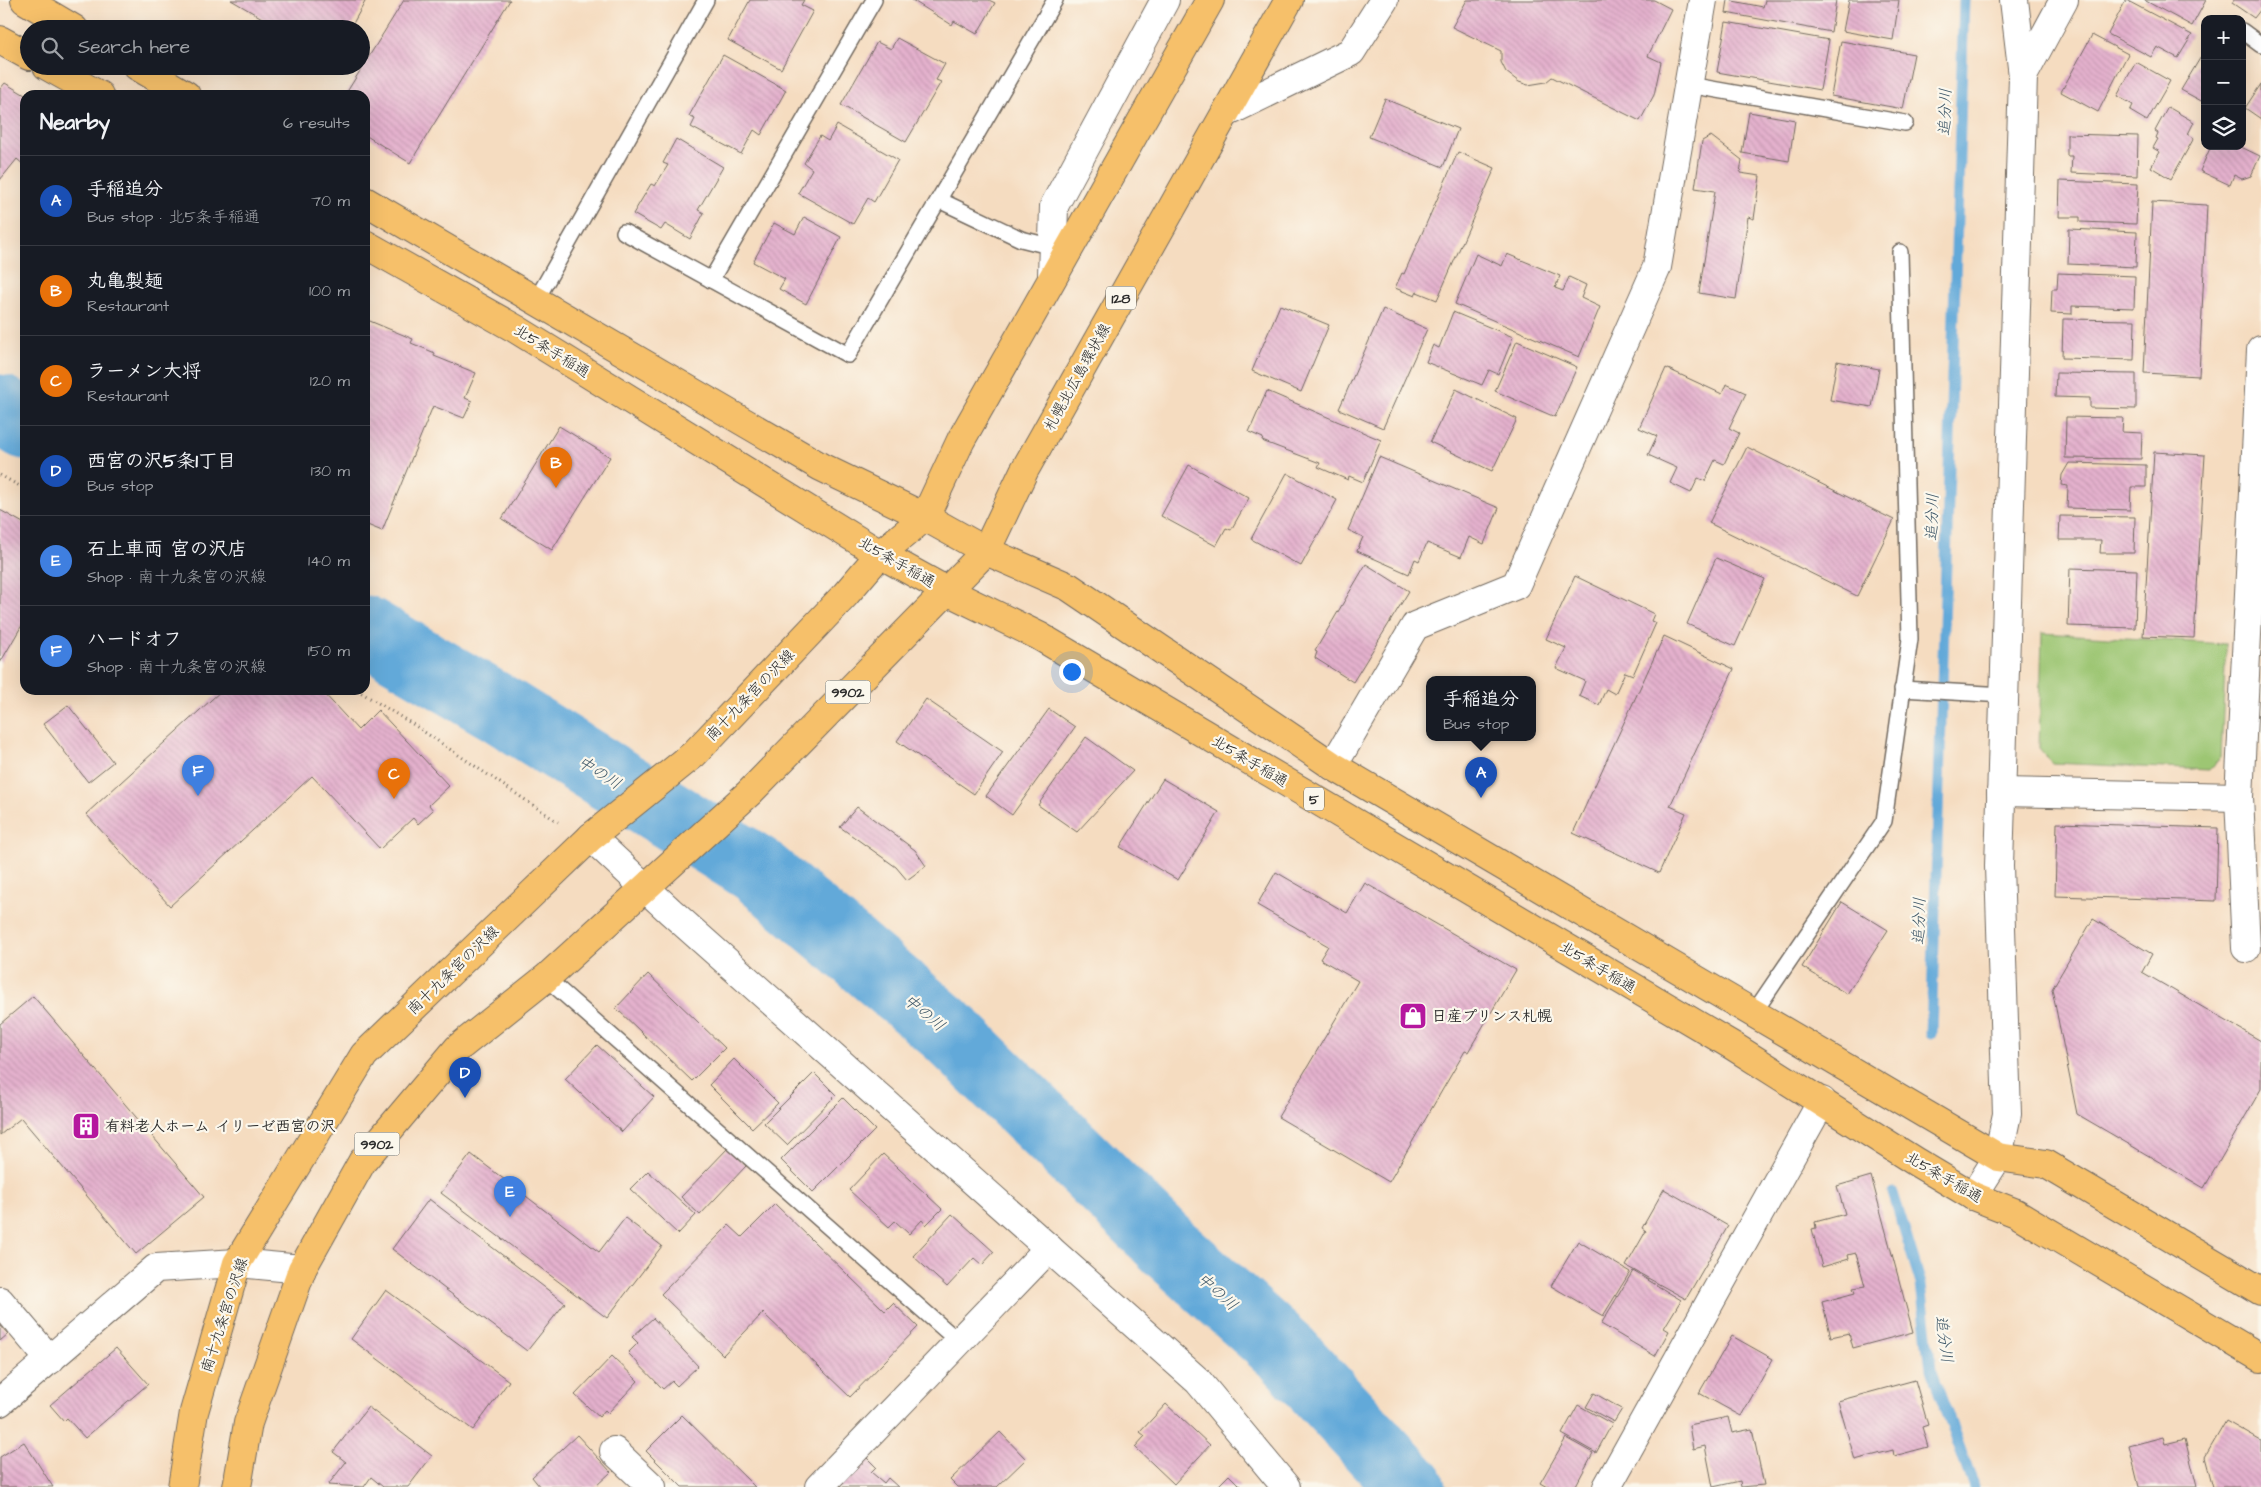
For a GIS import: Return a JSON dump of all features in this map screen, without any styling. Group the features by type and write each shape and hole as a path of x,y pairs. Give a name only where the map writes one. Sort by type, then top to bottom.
{"main road":[{"path":"880,554 925,517 960,440 1210,0"},
{"name":"札幌北広島環状線","path":"947,591 986,551 1024,471 1290,0"},
{"path":"39,3 62,20"},
{"path":"0,40 20,51"},
{"path":"64,75 90,90"},
{"path":"152,75 178,90"},
{"path":"370,204 822,468 925,517 986,551 1070,586 1332,766 1998,1157 2046,1164 2261,1290"},
{"name":"北5条手稲通","path":"370,247 516,329 880,554 947,591 1039,636 1822,1101 1916,1162 1974,1196 2016,1213 2261,1358"},
{"name":"南十九条宮の沢線","path":"182,1487 194,1412 237,1262 364,1055 592,836 694,754 846,595 880,554"},
{"name":"9902","path":"237,1487 248,1423 302,1270 362,1162 458,1048 546,978 749,793 947,591"}],"street":[{"path":"1052,277 1054,206 1165,0"},
{"path":"1226,113 1351,52 1384,0"},
{"path":"1332,766 1415,626 1516,585 1658,267 1703,0"},
{"path":"1974,1196 1998,1157 2007,1114 1999,866 2023,76 2014,0"},
{"path":"2023,76 2064,0"},
{"path":"2246,948 2239,797 2256,546 2261,350"},
{"path":"2001,792 2239,797"},
{"path":"592,836 645,886 1198,1380 1286,1487"},
{"path":"1607,1487 1822,1101"},
{"path":"819,1487 1049,1248"},
{"path":"0,1402 156,1268 237,1262 302,1270"},
{"path":"0,1301 50,1360"},
{"path":"614,1451 652,1487"}],"lane":[{"path":"535,302 706,0"},
{"path":"710,280 874,0"},
{"path":"624,232 848,356 1055,0"},
{"path":"2246,34 2261,45"},
{"path":"1689,85 1905,123"},
{"path":"939,200 1020,238 1053,247"},
{"path":"1754,1014 1884,821 1910,639 1900,252"},
{"path":"1902,688 2004,695"},
{"path":"546,978 958,1342"}],"path":[{"path":"0,475 20,486"},
{"path":"365,695 414,725 561,824"}],"green space":[{"path":"2042,633 2226,644 2221,758 2209,770 2052,763 2039,748"}],"building":[{"path":"231,0 366,0 355,20 265,20"},
{"path":"404,0 510,0 410,163 370,138 370,90 348,90 357,75 370,75 370,55"},
{"path":"750,0 804,0 801,5 813,11 781,69 728,40"},
{"path":"912,0 989,0 995,3 977,34 954,21 952,25"},
{"path":"1467,0 1654,0 1671,9 1648,56 1661,62 1654,95 1640,121 1552,77 1546,82 1528,85 1519,82 1506,72 1501,62 1501,51 1452,27"},
{"path":"1728,0 1763,7 1765,0 1836,0 1831,32 1726,13"},
{"path":"1849,0 1899,0 1893,40 1843,31"},
{"path":"2126,0 2192,35 2178,58 2157,47 2151,57 2108,34"},
{"path":"2144,0 2206,0 2192,26"},
{"path":"2234,0 2261,0 2261,9 2254,18 2232,3"},
{"path":"1726,22 1829,40 1820,90 1717,72"},
{"path":"2092,35 2128,54 2098,112 2061,92"},
{"path":"897,38 945,64 936,80 941,82 906,142 841,105 877,42 891,49"},
{"path":"1841,41 1914,54 1903,109 1831,96"},
{"path":"723,55 786,90 761,135 754,130 741,154 691,127 695,119 689,116"},
{"path":"2201,57 2201,101 2181,90"},
{"path":"2136,62 2170,81 2147,121 2130,111 2133,105 2117,96"},
{"path":"5,83 20,92 20,162 17,159 0,180 0,89"},
{"path":"2261,84 2261,119 2246,109"},
{"path":"1385,99 1458,129 1443,167 1369,137"},
{"path":"2168,107 2194,122 2188,134 2194,138 2171,179 2151,167 2160,152 2153,148 2158,139 2156,138 2158,133 2155,131"},
{"path":"1749,112 1795,120 1789,161 1742,153"},
{"path":"837,125 898,160 874,202 868,198 853,224 798,193 812,169 804,163 820,136 828,141"},
{"path":"2067,134 2138,136 2137,176 2071,173 2072,156 2067,156"},
{"path":"1711,136 1742,160 1740,173 1760,176 1754,219 1748,217 1736,299 1699,293 1715,191 1695,188 1702,141"},
{"path":"676,139 723,167 698,210 704,213 690,239 665,224 661,230 633,214 651,184 655,186 668,165 663,163"},
{"path":"2246,149 2260,156 2251,176 2242,179 2234,175 2230,185 2200,171 2209,150"},
{"path":"1458,152 1495,168 1437,300 1417,292 1415,296 1395,288 1402,273 1404,274"},
{"path":"2060,181 2138,184 2136,224 2080,222 2080,217 2059,217"},
{"path":"2152,202 2207,205 2199,376 2144,373"},
{"path":"804,217 841,237 806,304 779,289 785,279 753,262 774,223 795,234"},
{"path":"2069,229 2137,232 2136,267 2068,264"},
{"path":"1476,254 1502,266 1507,254 1560,276 1555,288 1563,291 1569,277 1586,285 1581,298 1600,307 1579,357 1455,304"},
{"path":"2058,273 2135,276 2134,308 2072,306 2072,314 2051,313 2052,289 2057,289"},
{"path":"1280,305 1329,325 1301,392 1252,371"},
{"path":"1383,309 1427,329 1383,428 1339,409"},
{"path":"1453,312 1513,337 1498,374 1489,370 1482,385 1426,362 1433,345 1439,348"},
{"path":"2063,319 2135,320 2134,360 2062,358"},
{"path":"370,321 413,339 411,343 435,353 434,356 476,373 465,398 472,401 464,418 433,406 382,531 370,526"},
{"path":"1517,341 1577,367 1555,417 1495,391"},
{"path":"1837,361 1879,369 1872,407 1830,400"},
{"path":"1666,368 1722,394 1726,384 1746,393 1729,428 1739,433 1724,464 1715,460 1705,481 1698,478 1691,493 1670,483 1677,468 1648,455 1657,436 1639,428"},
{"path":"2056,373 2136,374 2136,409 2090,408 2090,398 2055,397"},
{"path":"1456,389 1517,419 1492,471 1430,442"},
{"path":"1267,391 1381,440 1363,482 1349,476 1348,480 1318,467 1320,463 1262,441 1263,438 1249,432"},
{"path":"2066,417 2123,418 2122,432 2142,433 2141,459 2065,458"},
{"path":"559,426 610,457 552,550 502,519"},
{"path":"1747,447 1894,520 1857,596 1709,523"},
{"path":"2154,452 2205,455 2194,638 2143,636"},
{"path":"1379,457 1499,508 1484,544 1469,537 1461,557 1427,543 1419,561 1415,559 1409,574 1357,551 1363,537 1348,530"},
{"path":"2069,463 2146,465 2146,487 2131,487 2130,510 2067,508 2068,486 2061,485 2062,475"},
{"path":"1189,465 1249,498 1231,530 1226,528 1216,546 1161,516"},
{"path":"1287,473 1337,500 1301,566 1251,539"},
{"path":"0,510 20,521 20,629 0,663"},
{"path":"2060,516 2135,517 2134,553 2100,553 2101,540 2059,540"},
{"path":"1716,558 1765,579 1735,646 1687,624"},
{"path":"1366,564 1409,591 1353,682 1315,658 1317,652 1315,651"},
{"path":"2070,568 2137,570 2135,628 2068,626"},
{"path":"1575,576 1654,614 1651,621 1656,623 1633,675 1625,672 1615,694 1606,689 1599,705 1579,696 1585,681 1556,668 1566,648 1546,639"},
{"path":"1664,636 1734,669 1670,806 1686,813 1659,873 1573,833"},
{"path":"217,695 326,695 358,730 378,710 449,786 429,805 433,810 418,824 413,818 380,849 312,776 170,906 86,814"},
{"path":"926,699 1003,752 974,794 897,741"},
{"path":"68,705 113,762 88,782 43,724"},
{"path":"1049,709 1075,727 1012,815 986,796"},
{"path":"1086,737 1133,771 1077,832 1038,805"},
{"path":"1163,779 1219,812 1178,880 1120,847"},
{"path":"857,807 915,850 926,866 907,880 896,867 840,827"},
{"path":"2057,823 2218,828 2216,901 2055,896"},
{"name":"日産プリンス札幌","path":"1276,872 1347,913 1365,883 1516,970 1468,1052 1465,1051 1389,1182 1278,1117 1358,981 1320,959 1328,946 1257,905"},
{"path":"1842,902 1888,930 1847,994 1802,967"},
{"path":"2093,919 2152,954 2142,972 2261,1041 2261,1089 2204,1188 2077,1114 2052,989"},
{"path":"648,974 725,1048 692,1081 616,1008"},
{"name":"有料老人ホーム イリーゼ西宮の沢","path":"33,996 204,1197 136,1254 21,1118 0,1135 0,1024"},
{"path":"597,1045 654,1097 622,1132 565,1079"},
{"path":"734,1059 778,1103 752,1128 709,1085"},
{"path":"814,1073 836,1095 787,1145 764,1123"},
{"path":"843,1098 875,1130 813,1192 781,1160"},
{"path":"728,1148 746,1166 700,1215 681,1197"},
{"path":"471,1154 599,1252 625,1218 662,1246 607,1318 441,1193"},
{"path":"883,1154 942,1209 926,1225 922,1220 909,1234 895,1221 889,1227 849,1190"},
{"path":"648,1171 696,1215 678,1234 630,1189"},
{"path":"1871,1176 1913,1332 1853,1348 1849,1333 1831,1337 1822,1302 1855,1293 1853,1288 1865,1286 1856,1253 1848,1255 1849,1259 1822,1267 1812,1229 1816,1228 1815,1222 1845,1214 1837,1186"},
{"path":"1664,1189 1728,1226 1686,1299 1626,1266 1646,1231 1642,1228"},
{"path":"429,1199 565,1303 527,1351 392,1249"},
{"path":"775,1204 885,1311 893,1303 918,1327 850,1397 763,1313 723,1355 661,1294 729,1225 742,1237"},
{"path":"952,1214 994,1252 982,1265 974,1258 947,1287 913,1256"},
{"path":"1578,1241 1630,1272 1603,1316 1551,1286"},
{"path":"1633,1271 1681,1300 1664,1328 1669,1331 1655,1356 1601,1324"},
{"path":"386,1290 509,1381 473,1430 351,1339"},
{"path":"653,1318 698,1366 677,1386 672,1381 663,1389 628,1353 638,1343 632,1337"},
{"path":"0,1325 8,1334 0,1341"},
{"path":"1732,1336 1773,1359 1741,1416 1699,1393"},
{"path":"116,1348 148,1384 85,1438 67,1418 64,1421 50,1405"},
{"path":"612,1356 638,1381 608,1413 605,1410 599,1417 575,1395"},
{"path":"1915,1380 1928,1425 1922,1427 1928,1447 1894,1456 1893,1450 1855,1460 1838,1401"},
{"path":"1594,1393 1622,1409 1614,1422 1586,1407"},
{"path":"1166,1404 1210,1445 1174,1484 1135,1447 1145,1436 1140,1432"},
{"path":"1578,1405 1612,1424 1596,1453 1562,1434"},
{"path":"368,1407 432,1456 408,1487 383,1487 371,1477 364,1487 328,1485 346,1462 333,1452"},
{"path":"682,1415 755,1487 682,1487 646,1451"},
{"path":"1728,1417 1732,1433 1752,1429 1764,1485 1741,1487 1740,1481 1713,1487 1705,1446 1693,1449 1689,1425"},
{"path":"2226,1421 2261,1441 2261,1487 2213,1487 2205,1457"},
{"path":"1000,1432 1026,1459 997,1487 957,1487 950,1480"},
{"path":"577,1435 611,1472 595,1487 540,1487 532,1477"},
{"path":"2163,1437 2165,1444 2185,1439 2197,1487 2139,1487 2129,1446"},
{"path":"1566,1438 1593,1453 1575,1487 1547,1487 1540,1483"},
{"path":"24,1442 53,1487 0,1487 0,1457"},
{"path":"866,1457 876,1467 871,1472 884,1483 888,1478 898,1487 838,1487"},
{"path":"1229,1475 1241,1487 1217,1487"}],"waterway":[{"name":"追分川","path":"1931,1034 1964,0"},
{"name":"中の川","path":"0,409 20,422"},
{"name":"中の川","path":"370,633 500,709 756,869 950,1033 1172,1250 1288,1354 1411,1487"},
{"name":"追分川","path":"1893,1193 1921,1284 1931,1369 1974,1487"}],"place":[{"name":"丸亀製麺","path":"556,488"},
{"name":"ハードオフ","path":"198,796"},
{"name":"手稲追分","path":"1481,798"},
{"name":"ラーメン大将","path":"394,799"},
{"name":"日産プリンス札幌","path":"1413,1016"},
{"name":"西宮の沢5条1丁目","path":"465,1098"},
{"name":"有料老人ホーム イリーゼ西宮の沢","path":"86,1126"},
{"name":"石上車両 宮の沢店","path":"510,1217"}]}
